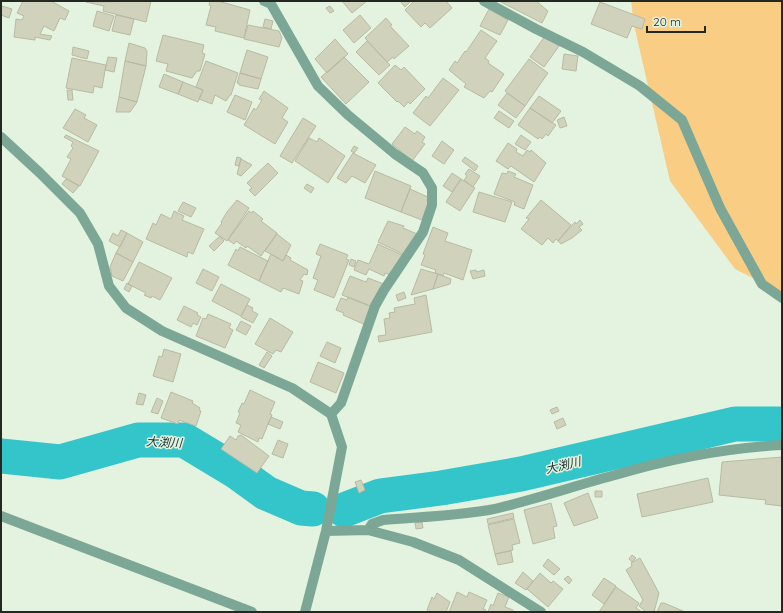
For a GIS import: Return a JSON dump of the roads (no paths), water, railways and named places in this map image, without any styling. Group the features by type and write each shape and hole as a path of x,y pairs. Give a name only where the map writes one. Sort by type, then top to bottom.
{"street":[{"path":"264,1 272,4 318,86 360,125 395,154 422,173 432,188 432,205 423,232 375,306 341,403 331,414"},
{"path":"484,1 583,52 640,86 682,120 720,208 762,284 782,298"},
{"path":"1,137 80,212 98,244 109,286 126,308 162,331 292,388 331,414 342,447 326,530 305,612"},
{"path":"368,530 372,524 383,520 488,510 549,495 615,474 694,456 761,446 782,445"},
{"path":"1,516 252,612"},
{"path":"326,530 368,530 413,542 459,560 540,612"}],"waterway":[{"name":"大渕川","path":"344,510 380,496 441,488 521,474 735,424 782,424"},
{"name":"大渕川","path":"1,456 60,462 138,440 184,440 237,472 266,493 301,508 313,509"}]}
